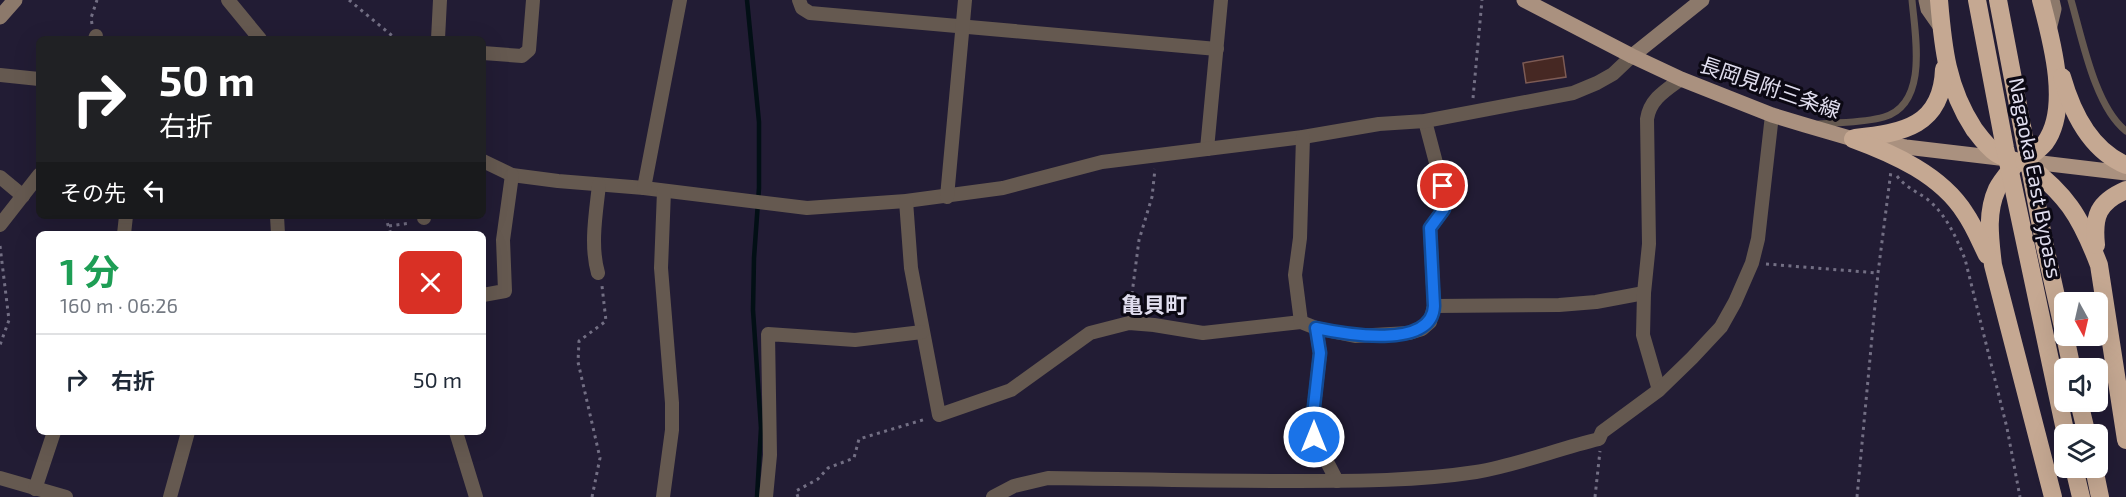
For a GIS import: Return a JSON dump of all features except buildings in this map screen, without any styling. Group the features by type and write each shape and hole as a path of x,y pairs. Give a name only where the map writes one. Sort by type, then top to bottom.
{"highway":[{"path":"1939,0 1944,51 1954,94 1968,119 1990,149 1998,155 2020,162 2051,183 2079,218 2099,265"},
{"name":"Nagaoka East Bypass","path":"1977,0 2025,245 2064,424"},
{"name":"Nagaoka East Bypass","path":"1998,0 2055,292"},
{"path":"2041,0 2063,81 2078,119 2102,150 2126,165"},
{"path":"2050,36 2057,110 2054,123 2044,144 2020,162 1997,188 1989,226 1993,265 2053,497"},
{"path":"1853,138 1899,131 1909,128 1928,116 1940,95 1944,51"},
{"path":"1853,138 1884,150 1944,187 1966,213 1993,265"},
{"path":"2126,190 2103,205 2095,218 2094,231 2126,440"},
{"path":"2076,478 2081,497"},
{"path":"2096,478 2100,497"}],"main road":[{"name":"長岡見附三条線","path":"1524,0 1681,79 1772,115 1805,125 1853,138 2020,162 2126,173"}],"street":[{"path":"0,17 15,0"},
{"path":"228,0 258,36"},
{"path":"438,36 440,0"},
{"path":"486,53 522,56 529,50 533,0"},
{"path":"645,188 680,0"},
{"path":"799,0 802,8 810,13 1217,49"},
{"path":"947,197 965,0"},
{"path":"1207,149 1221,0"},
{"path":"486,162 513,175 645,188 807,208 947,197 1003,188 1101,162 1303,137 1379,124 1425,121 1573,93 1613,74 1702,0"},
{"path":"1926,0 1928,9 1942,29"},
{"path":"2050,36 2054,9 2052,0"},
{"path":"0,75 36,79"},
{"path":"1659,390 1643,335 1649,244 1648,108 1653,101 1681,79"},
{"path":"993,497 1014,486 1048,478 1337,481 1387,480 1473,472 1502,467 1567,446 1599,439 1602,432 1659,390 1706,345 1721,327 1735,302 1752,263 1762,217 1772,115"},
{"path":"906,201 911,268 939,414 1011,390 1090,333 1129,323 1203,333 1301,322 1316,328 1355,336 1409,333 1422,329 1430,322 1434,306 1430,228 1444,209 1445,197 1425,121"},
{"path":"1301,322 1296,275 1300,238 1303,137"},
{"path":"486,294 505,291 503,240 513,175"},
{"path":"0,177 23,196"},
{"path":"0,225 36,179"},
{"path":"598,273 594,242 599,185"},
{"path":"663,497 672,430 662,268 664,191"},
{"path":"1434,306 1559,305 1596,302 1644,293"},
{"path":"1316,328 1320,353 1312,424 1314,437 1337,481"},
{"path":"766,497 770,455 768,333 855,340 922,332"},
{"path":"35,489 53,435"},
{"path":"170,497 187,435"},
{"path":"457,435 476,497"},
{"path":"0,478 66,497"}],"lane":[{"path":"1805,125 1885,117 1905,105 1910,96 1916,69 1912,0"},
{"path":"2071,0 2106,108 2118,125 2126,131"}],"path":[{"path":"95,36 91,18 97,0"},
{"path":"349,0 392,36"},
{"path":"1472,112 1482,0"},
{"path":"1129,323 1138,246 1152,197 1156,154"},
{"path":"1857,497 1878,273 1891,167 1904,185 1935,206 1955,233 1965,259 2007,428 2020,497"},
{"path":"386,219 390,231"},
{"path":"388,226 417,223 422,219"},
{"path":"0,246 9,320 0,345"},
{"path":"1752,263 1878,273"},
{"path":"592,497 600,458 578,362 578,348 579,341 606,321 604,296 598,273"},
{"path":"798,497 796,491 818,479 828,468 854,458 859,439 939,414"},
{"path":"1595,497 1600,452 1599,439"}],"waterway":[{"path":"747,0 759,122 759,188 753,310 761,428 757,497"}],"district":[{"name":"亀貝町","path":"1154,305"}],"route":[{"path":"1314,437 1312,424 1320,353 1316,328 1355,336 1409,333 1422,329 1430,322 1434,306 1430,228 1444,209 1443,186"}]}
